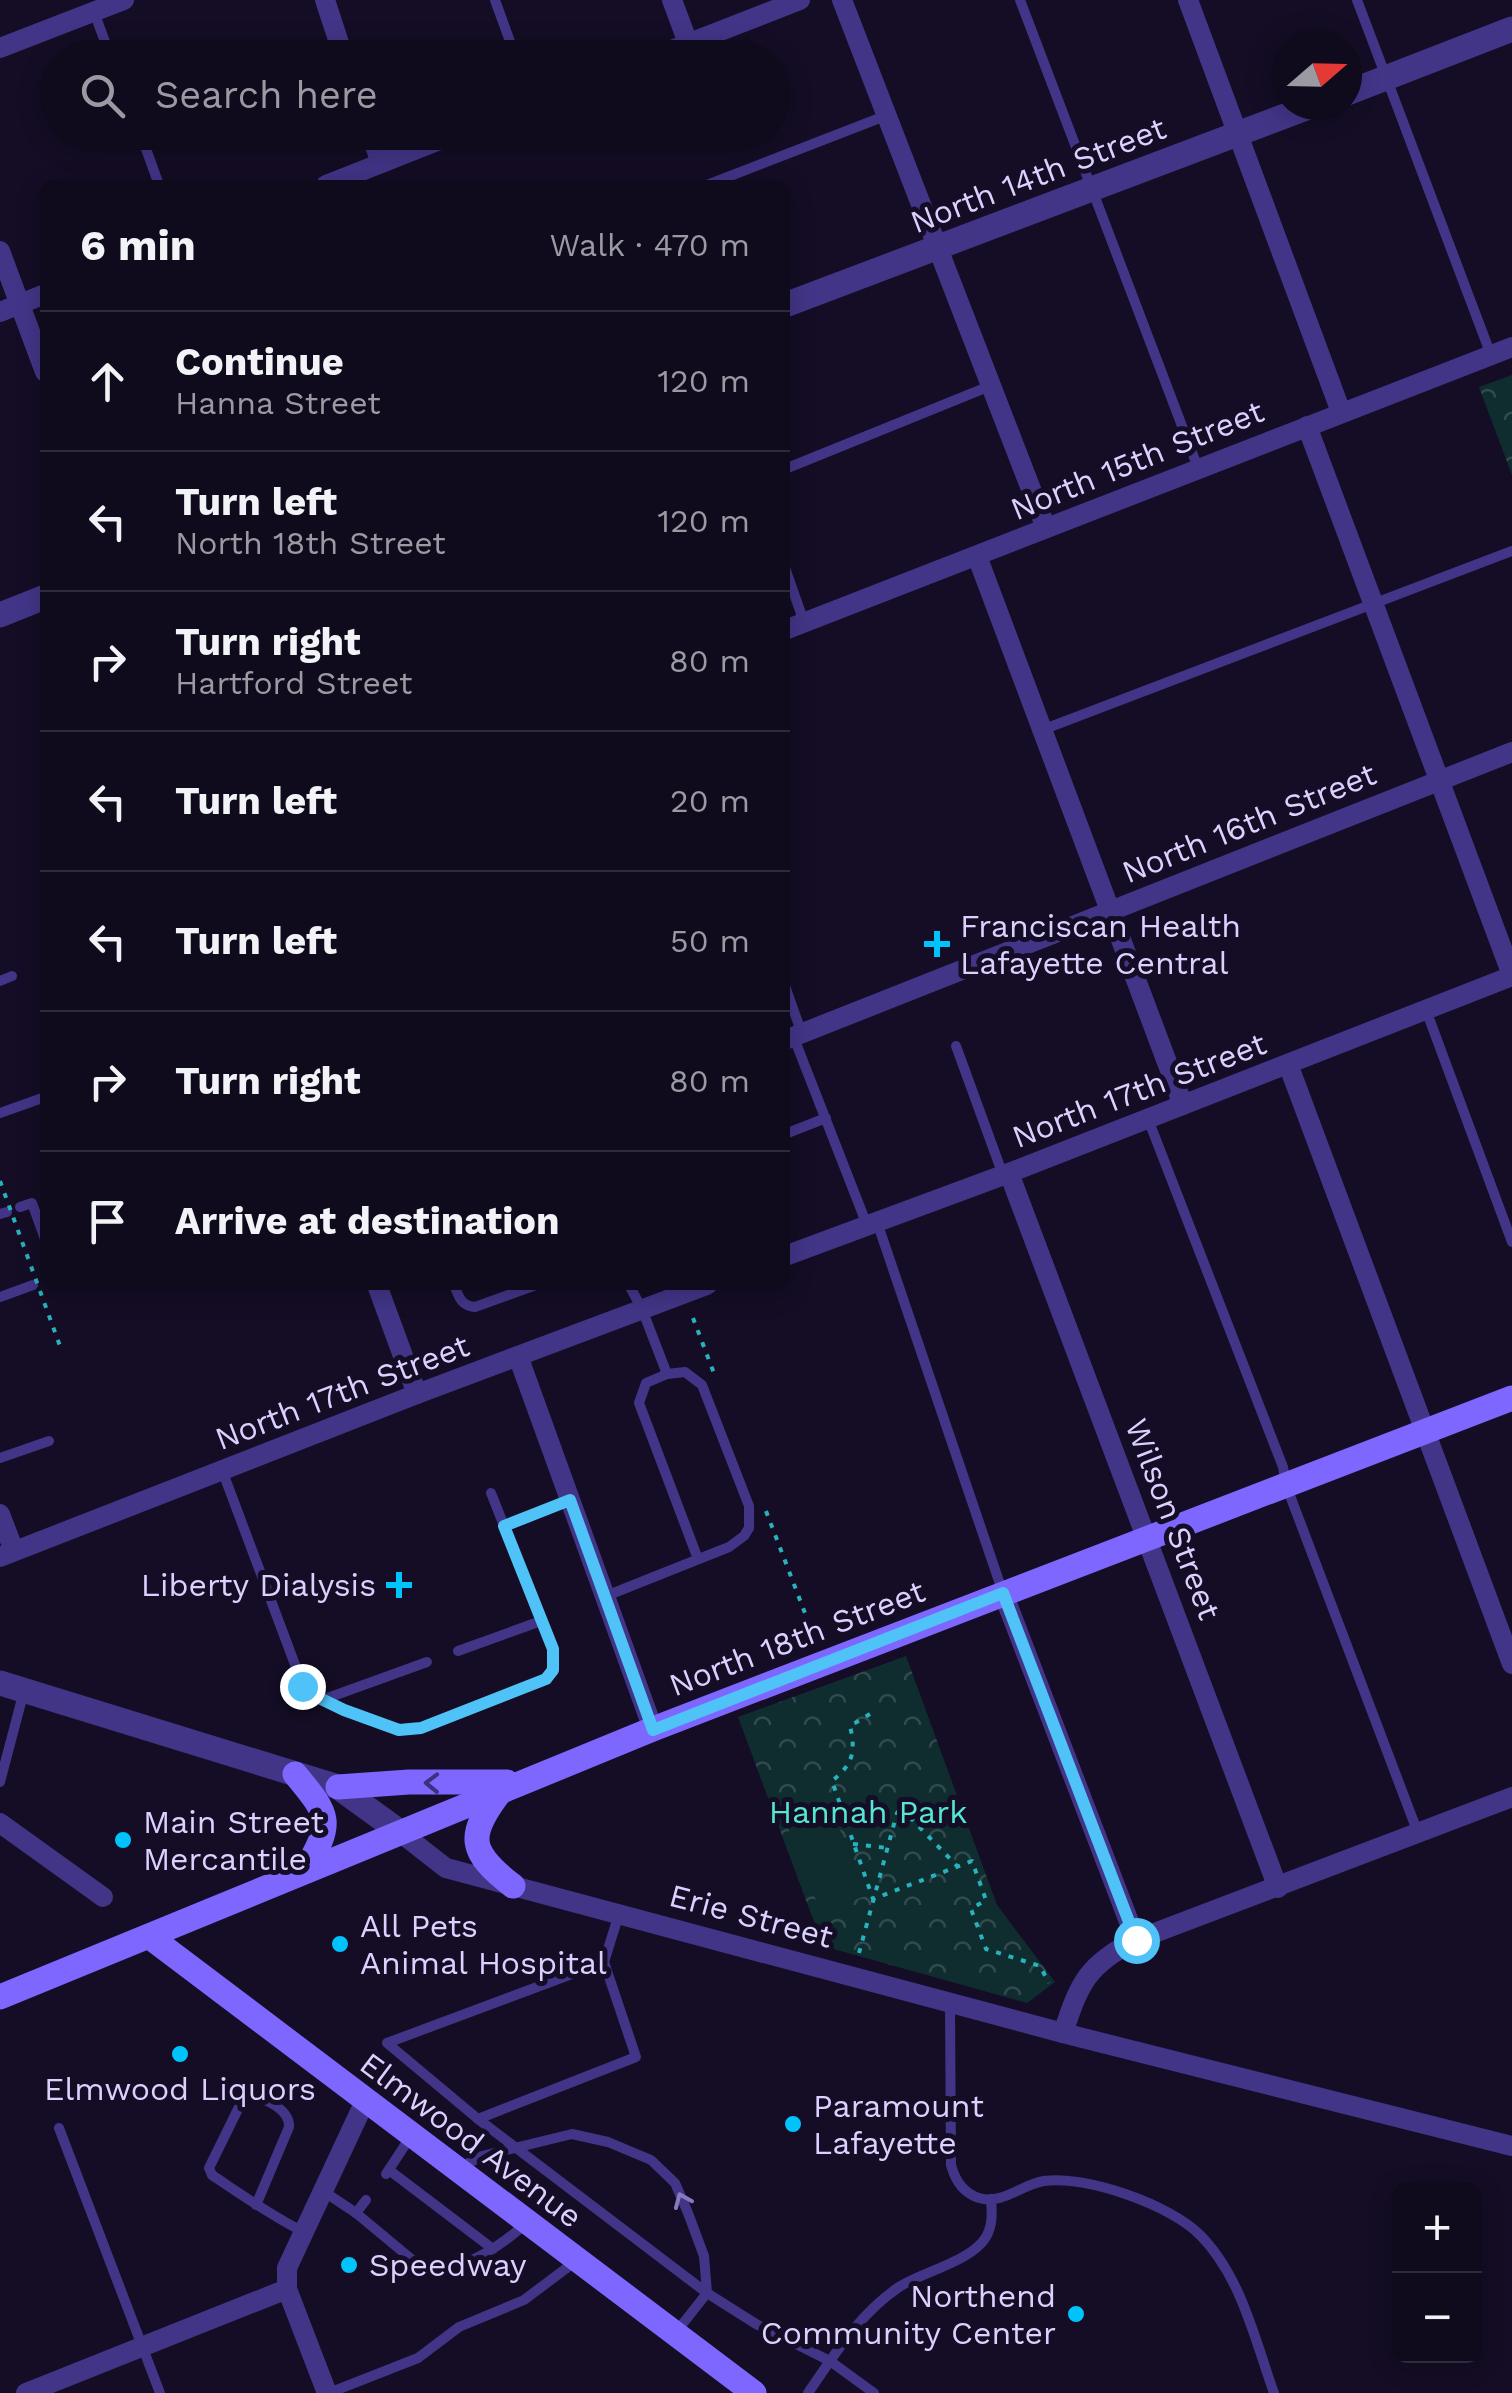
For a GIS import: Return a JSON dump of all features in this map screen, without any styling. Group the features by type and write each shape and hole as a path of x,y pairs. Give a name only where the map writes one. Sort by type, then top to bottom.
{"main road":[{"name":"North 18th Street","path":"0,1997 653,1730 1512,1398"},
{"path":"295,1774 319,1803 324,1816 324,1838 304,1871"},
{"path":"338,1787 527,1781"},
{"path":"500,1792 479,1819 477,1837 488,1867 514,1886"},
{"name":"Elmwood Avenue","path":"150,1937 754,2393"}],"street":[{"path":"0,48 82,10 124,0"},
{"path":"325,0 338,40"},
{"path":"672,0 687,40"},
{"path":"696,40 800,0"},
{"path":"842,0 1046,528"},
{"path":"1188,0 1341,412"},
{"path":"1362,87 1512,30"},
{"name":"North 14th Street","path":"790,303 1274,120"},
{"path":"376,150 381,163"},
{"path":"338,180 414,150"},
{"path":"0,251 10,308 40,363"},
{"path":"10,308 40,296"},
{"name":"North 15th Street","path":"795,626 1512,348"},
{"path":"1307,426 1512,976"},
{"path":"976,556 1183,1106"},
{"path":"0,615 40,599"},
{"name":"North 16th Street","path":"794,1037 1512,752"},
{"name":"North 17th Street","path":"790,1254 1148,1120 1512,976"},
{"path":"1288,1064 1512,1664"},
{"name":"Wilson Street","path":"1006,1174 1149,1540 1278,1888"},
{"path":"379,1290 417,1394"},
{"name":"North 17th Street","path":"7,1554 693,1290"},
{"path":"518,1356 653,1730"},
{"path":"0,1514 7,1554"},
{"path":"1003,1593 1136,1940"},
{"name":"Erie Street","path":"12,1686 338,1787 446,1868 1064,2033 1512,2146"},
{"path":"1064,2033 1087,1974 1108,1954 1512,1797"},
{"path":"0,1823 103,1898"},
{"path":"328,2393 288,2288 286,2268 364,2101"},
{"path":"26,2393 288,2288"}],"lane":[{"path":"495,0 509,40"},
{"path":"1020,0 1198,468"},
{"path":"1357,0 1491,356"},
{"path":"82,10 101,40"},
{"path":"721,180 885,116"},
{"path":"147,150 158,180"},
{"path":"790,467 990,386"},
{"path":"1042,730 1512,551"},
{"path":"790,597 795,626"},
{"path":"1426,1009 1512,1242"},
{"path":"794,1037 872,1224 1003,1593"},
{"path":"956,1046 1006,1174"},
{"path":"0,1113 40,1099"},
{"path":"790,1132 826,1118"},
{"path":"1148,1120 1283,1467 1286,1485 1419,1835"},
{"path":"20,1207 32,1203 40,1225"},
{"path":"0,1297 33,1285"},
{"path":"456,1290 466,1306 475,1307 522,1290"},
{"path":"632,1290 667,1374"},
{"path":"605,1596 698,1559 736,1543 749,1528 751,1518 702,1385 684,1372 667,1374 646,1383 639,1403 698,1559"},
{"path":"0,1458 50,1441"},
{"path":"222,1470 302,1686 322,1700 399,1730 421,1728 546,1679 553,1670 555,1659 542,1621 491,1493"},
{"path":"504,1526 570,1500"},
{"path":"458,1651 542,1621"},
{"path":"322,1700 428,1662"},
{"path":"0,1782 12,1686"},
{"path":"478,2119 636,2057 604,1962 619,1914"},
{"path":"604,1962 387,2043 478,2119 708,2293 756,2324 830,2360 874,2393"},
{"path":"950,2003 950,2164 956,2180 978,2198 991,2199 1044,2181 1068,2182 1143,2200 1186,2222 1212,2248 1234,2282 1274,2393"},
{"path":"256,2205 290,2119 252,2096 241,2103 209,2168 212,2175 256,2205 302,2231"},
{"path":"59,2128 160,2393"},
{"path":"456,2170 482,2156 572,2134 608,2142 650,2160 675,2183 704,2256 708,2293 675,2334"},
{"path":"411,2136 387,2172 493,2249"},
{"path":"322,2191 356,2213 427,2272 440,2271 502,2245 526,2222"},
{"path":"808,2393 851,2330 886,2297 986,2240 993,2220 991,2199"},
{"path":"356,2213 366,2200"},
{"path":"328,2393 418,2358 459,2327 524,2300 577,2260"}],"path":[{"path":"0,1181 60,1346"},
{"path":"870,1714 850,1726 856,1749 846,1768 832,1781 874,1898"},
{"path":"858,1954 902,1806 957,1866"},
{"path":"852,1844 887,1848"},
{"path":"874,1898 972,1861 986,1900 971,1909 986,1950 1040,1966 1049,1983"}],"green space":[{"path":"1512,375 1512,475 1479,387"},
{"name":"Hannah Park","path":"906,1656 997,1905 1055,1982 1027,2003 823,1946 738,1717"},
{"path":"831,1806 865,1896 821,1913 786,1823"}],"place":[{"name":"Franciscan Health Lafayette Central","path":"937,944"},
{"name":"Liberty Dialysis","path":"399,1585"},
{"name":"Main Street Mercantile","path":"123,1840"},
{"name":"All Pets Animal Hospital","path":"340,1944"},
{"name":"Elmwood Liquors","path":"180,2054"},
{"name":"Paramount Lafayette","path":"793,2124"},
{"name":"Speedway","path":"349,2265"},
{"name":"Northend Community Center","path":"1076,2314"}],"route":[{"path":"302,1686 344,1710 399,1730 421,1728 546,1679 553,1670 553,1649 504,1526 570,1500 653,1730 1003,1593 1136,1940"}]}
